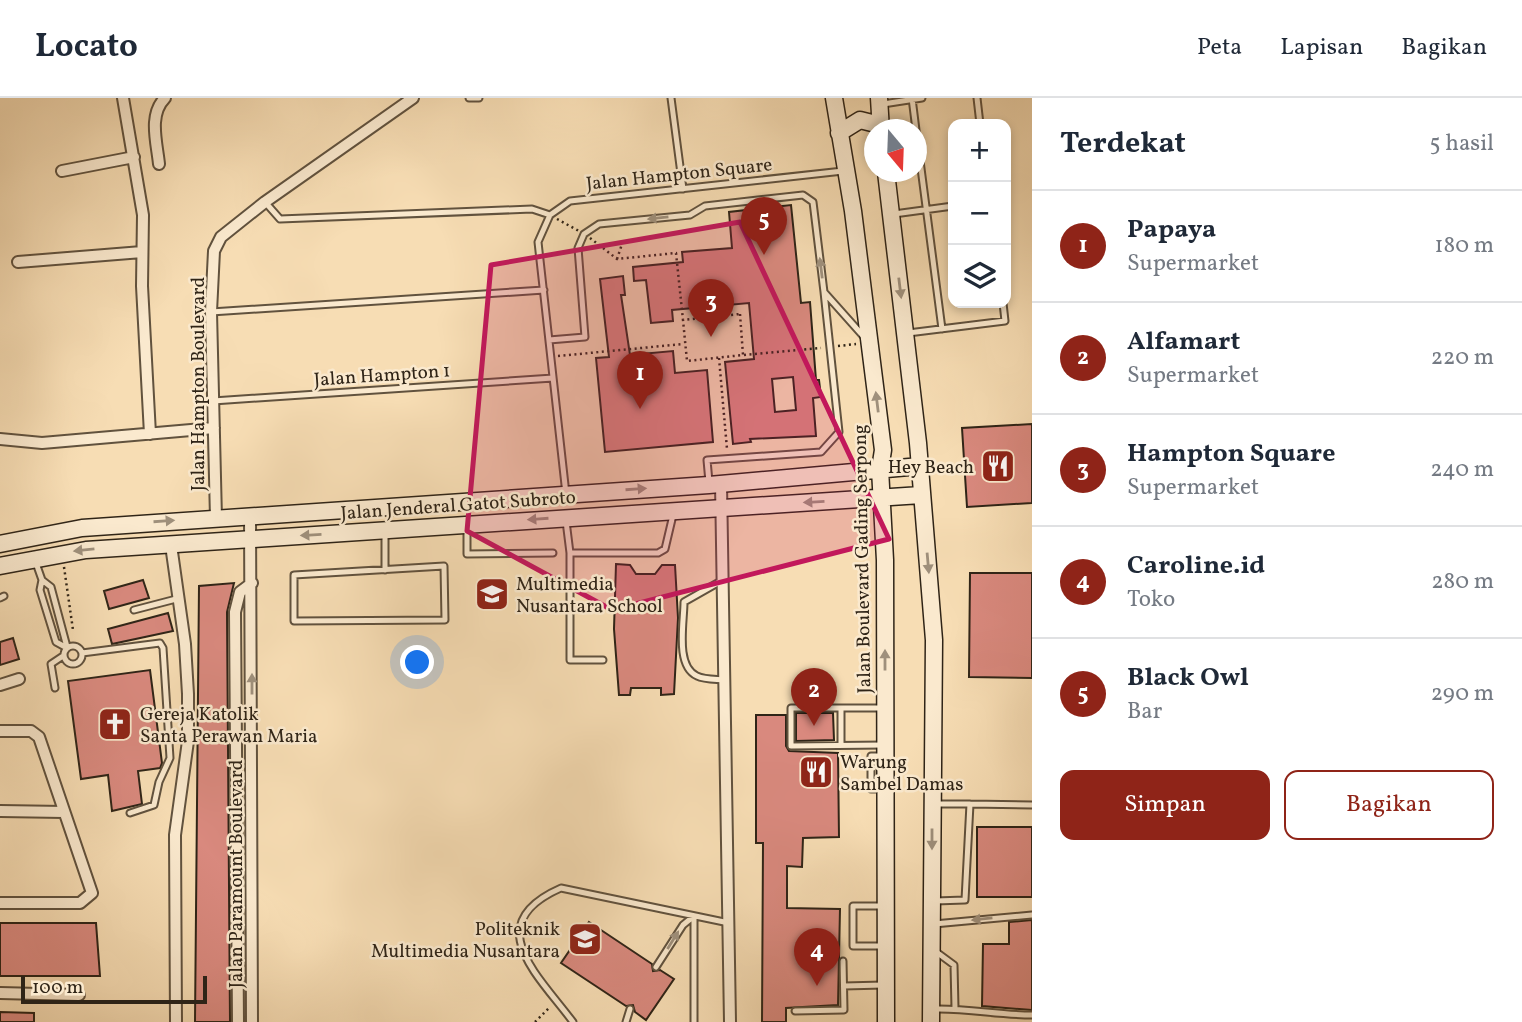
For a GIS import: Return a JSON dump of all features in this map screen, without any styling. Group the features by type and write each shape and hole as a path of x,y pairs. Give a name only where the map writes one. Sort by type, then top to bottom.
{"main road":[{"name":"Jalan Boulevard Gading Serpong","path":"834,98 883,450 880,469 886,750 886,1022"},
{"path":"880,101 881,119"},
{"path":"839,133 860,120 864,120"},
{"path":"887,182 920,466 934,640 931,1016"},
{"name":"Jalan Jenderal Gatot Subroto","path":"0,544 82,528 715,484 920,466"},
{"name":"Jalan Jenderal Gatot Subroto","path":"0,566 62,554 171,545 674,509 922,495"}],"street":[{"path":"122,98 143,215 142,252 150,434"},
{"path":"159,164 155,124 157,112 165,98"},
{"name":"Jalan Hampton Boulevard","path":"216,518 211,312 214,251 221,237 265,201 413,98"},
{"path":"62,171 134,157"},
{"path":"18,262 142,252"},
{"path":"0,439 42,443 214,428"},
{"path":"715,484 722,506 730,1022"},
{"name":"Jalan Paramount Boulevard","path":"250,515 252,1022"},
{"path":"171,545 186,656 188,741 175,835 176,1022"},
{"path":"238,1022 235,612 240,592 252,583"},
{"path":"0,685 19,679"},
{"path":"0,732 31,732 38,737 92,893 80,903 0,903"},
{"path":"0,811 64,812"},
{"path":"0,993 79,995"}],"lane":[{"path":"469,98 479,98"},
{"path":"671,98 683,188"},
{"path":"880,101 922,98"},
{"path":"977,98 979,119"},
{"path":"912,99 915,119"},
{"name":"Jalan Hampton Square","path":"550,215 570,201 846,171"},
{"path":"923,182 942,329"},
{"path":"549,340 585,337 578,248 584,234 599,224 690,215 705,206 803,195 813,202 839,432 821,452 706,460 715,484"},
{"path":"265,201 280,219 532,209 550,215 538,242 566,494"},
{"path":"891,214 948,207"},
{"path":"211,312 544,290"},
{"path":"824,292 869,343"},
{"path":"906,333 1005,321 1004,308"},
{"name":"Jalan Hampton 1","path":"213,401 553,378"},
{"path":"570,553 658,553 665,549 674,509"},
{"path":"565,517 570,553 570,660 603,660"},
{"path":"467,524 467,554 553,552"},
{"path":"385,531 385,570"},
{"path":"34,558 42,580 40,590 56,642 67,648 75,646 82,653"},
{"path":"444,566 445,620 294,621 294,575 385,570 444,566"},
{"path":"42,580 51,587 67,648 63,656 51,664 55,688"},
{"path":"724,580 684,602 684,656 688,670 699,678 725,680"},
{"path":"134,610 180,598"},
{"path":"82,653 141,644 160,643 163,648 170,758 159,782 154,804 130,813"},
{"path":"63,656 69,664 74,665 81,660 82,653"},
{"path":"841,708 841,745"},
{"path":"885,708 791,709 791,746 841,745 886,750"},
{"path":"932,804 1032,805"},
{"path":"932,901 965,900 970,804"},
{"path":"573,1022 527,960 519,944 518,928 526,912 541,897 561,888 729,923"},
{"path":"886,906 853,906 853,946 886,946"},
{"path":"932,924 1032,915"},
{"path":"656,967 683,925 694,916"},
{"path":"694,916 694,1022"},
{"path":"931,949 954,965 955,1008"},
{"path":"795,1011 844,1010 843,961"},
{"path":"844,986 886,985"},
{"path":"931,1016 955,1008 980,1014 1032,1015"},
{"path":"626,1022 630,1009"}],"path":[{"path":"550,215 584,234 617,259 676,253 687,361 869,343"},
{"path":"617,259 622,244"},
{"path":"683,320 740,314 743,355"},
{"path":"551,357 685,344"},
{"path":"719,358 728,458"},
{"path":"62,554 75,646"},
{"path":"535,1022 557,1000"}],"highlighted area":[{"path":"740,222 889,539 612,610 467,531 491,265"}],"building":[{"path":"791,205 801,303 810,302 816,380 819,380 821,397 813,398 816,436 750,439 751,442 733,444 725,362 754,359 749,303 672,310 673,321 651,323 646,280 634,281 633,267 683,262 682,252 732,248 729,212","holes":["793,377 796,410 775,412 772,379"]},
{"path":"623,276 625,295 621,295 630,355 673,351 675,373 707,370 713,442 605,452 596,358 609,357 600,279"},
{"name":"Hey Beach","path":"1032,424 1032,503 967,507 962,428"},
{"path":"616,564 630,565 636,574 655,574 662,565 675,565 678,618 674,694 661,695 661,688 631,688 630,695 619,695 614,629"},
{"path":"970,573 1032,573 1032,678 969,677"},
{"path":"143,580 149,598 109,609 104,591"},
{"path":"234,583 227,612 230,1022 195,1022 199,586"},
{"path":"168,613 173,631 112,644 108,629"},
{"path":"13,638 19,659 0,665 0,642"},
{"name":"Gereja Katolik Santa Perawan Maria","path":"150,670 162,763 160,768 138,771 142,804 112,811 108,775 81,779 68,681"},
{"path":"796,713 833,713 834,740 796,741"},
{"path":"756,715 786,715 786,746 789,751 838,753 839,837 803,838 802,867 787,866 787,908 840,909 838,1005 786,1008 786,1022 762,1022 763,843 756,843"},
{"path":"977,827 1032,827 1032,897 977,897"},
{"path":"1032,920 1032,1010 982,1006 983,944 1009,944 1009,922"},
{"path":"589,922 652,964 653,971 660,970 674,979 646,1020 635,1012 633,1005 626,1006 561,963"},
{"path":"0,923 96,923 100,976 0,976"},
{"path":"0,1012 34,1013 34,1022 0,1022"}],"place":[{"name":"Black Owl","path":"764,255"},
{"name":"Hampton Square","path":"711,337"},
{"name":"Papaya","path":"640,409"},
{"name":"Hey Beach","path":"998,466"},
{"name":"Multimedia Nusantara School","path":"492,594"},
{"name":"Gereja Katolik Santa Perawan Maria","path":"115,724"},
{"name":"Alfamart","path":"814,726"},
{"name":"Warung Sambel Damas","path":"816,772"},
{"name":"Politeknik Multimedia Nusantara","path":"585,939"},
{"name":"Caroline.id","path":"817,986"}]}
